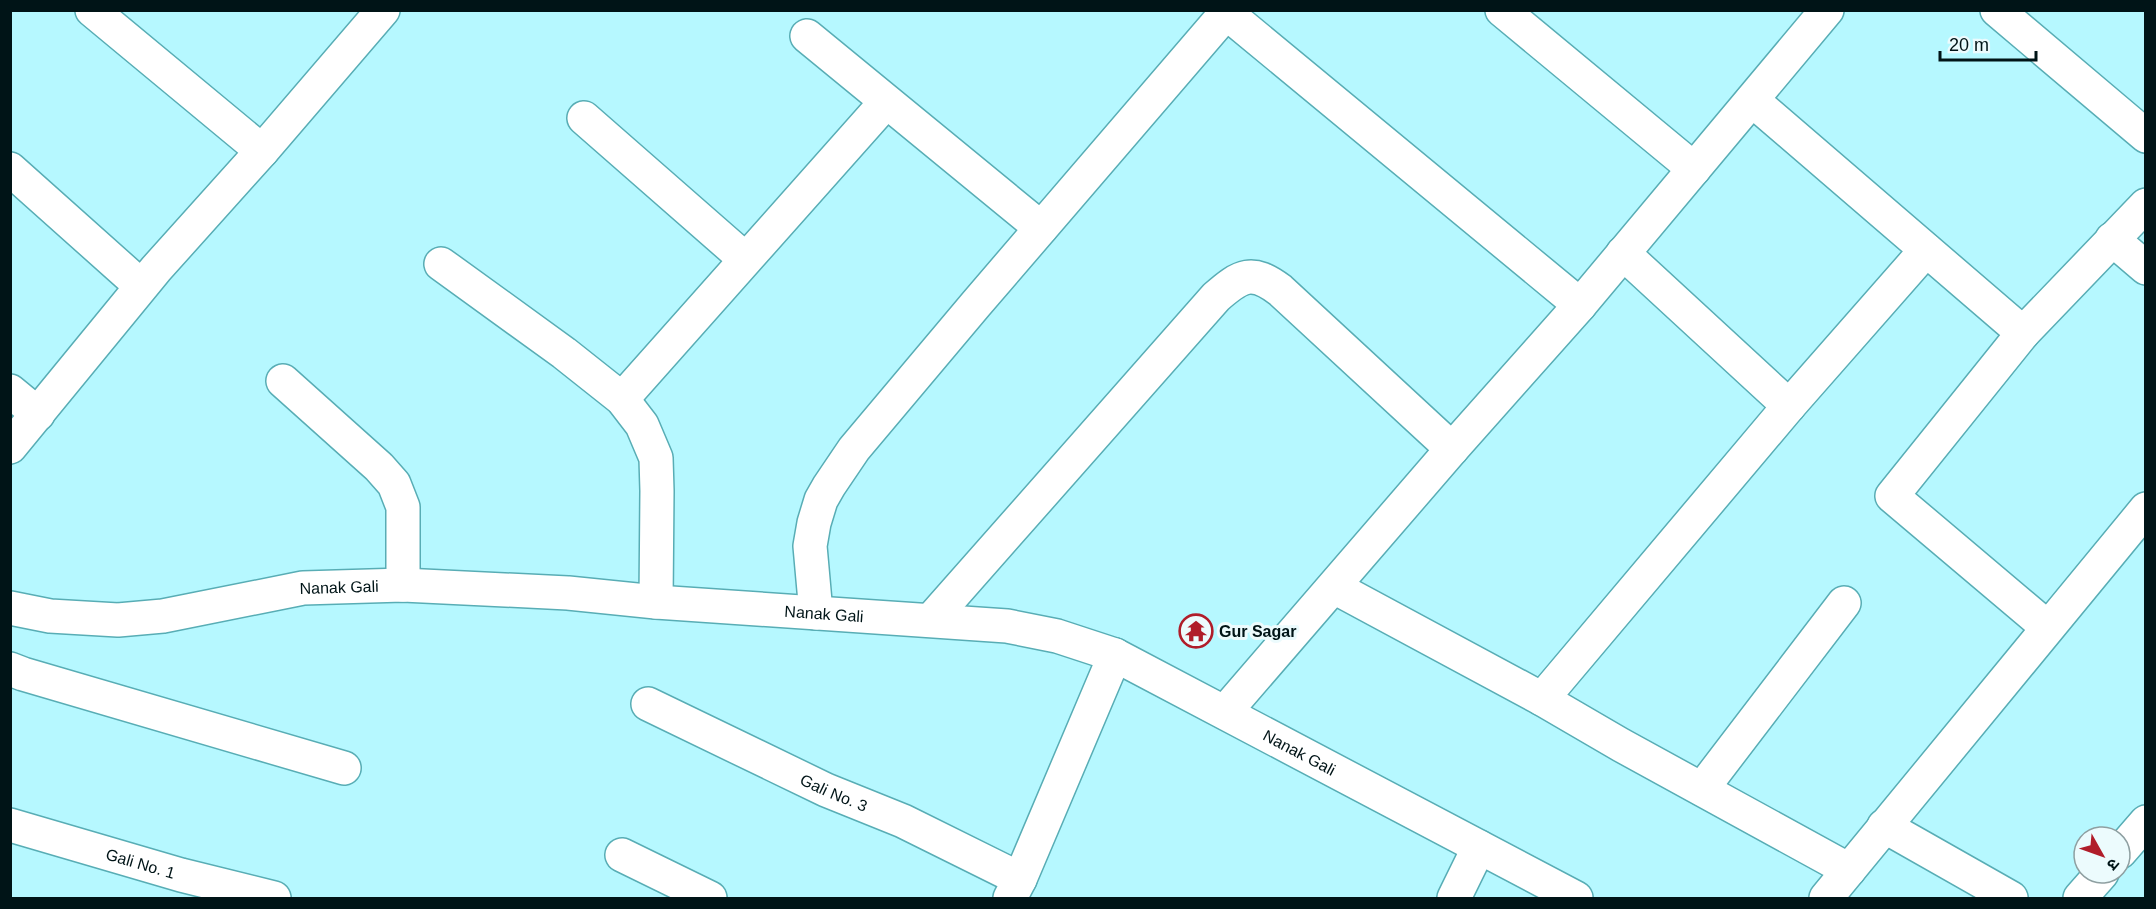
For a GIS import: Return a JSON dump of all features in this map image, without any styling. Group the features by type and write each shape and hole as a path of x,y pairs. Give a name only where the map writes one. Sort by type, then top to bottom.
{"street":[{"path":"92,10 262,151"},
{"path":"1502,10 1694,169"},
{"path":"1225,712 1452,449 1580,305 1827,10"},
{"path":"1996,10 2145,136"},
{"path":"816,613 810,546 821,500 854,449 1225,12 1580,305"},
{"path":"10,447 141,286 262,151 375,13"},
{"path":"807,36 1041,228"},
{"path":"1752,100 2023,333"},
{"path":"622,399 886,102"},
{"path":"584,118 745,259"},
{"path":"10,169 141,286"},
{"path":"2048,627 1892,496 2023,333 2145,205"},
{"path":"2112,239 2145,268"},
{"path":"1542,699 1789,406 1926,250"},
{"path":"1623,253 1789,406"},
{"path":"441,264 564,353 622,399 642,425 656,458 656,602"},
{"path":"931,620 1216,297 1241,279 1254,277 1265,279 1280,290 1452,449"},
{"path":"284,381 379,467 394,484 403,507 404,585"},
{"path":"10,391 38,414"},
{"path":"1826,898 2145,509"},
{"name":"Nanak Gali","path":"10,608 50,616 118,620 163,616 303,588 404,585 568,593 656,602 1007,626 1058,636 1115,655 1576,898"},
{"path":"1334,587 1542,699 1849,870"},
{"path":"1702,789 1844,603"},
{"path":"1015,889 1115,655"},
{"path":"10,669 344,768"},
{"name":"Gali No. 3","path":"648,704 826,790 903,821 1015,889"},
{"path":"2132,838 2145,822"},
{"name":"Gali No. 1","path":"10,825 181,875 274,898"},
{"path":"1884,826 2011,898"},
{"path":"1454,898 1479,847"},
{"path":"622,855 710,898"},
{"path":"2080,898 2091,885"}],"place":[{"name":"Gur Sagar","path":"1196,631"}]}
